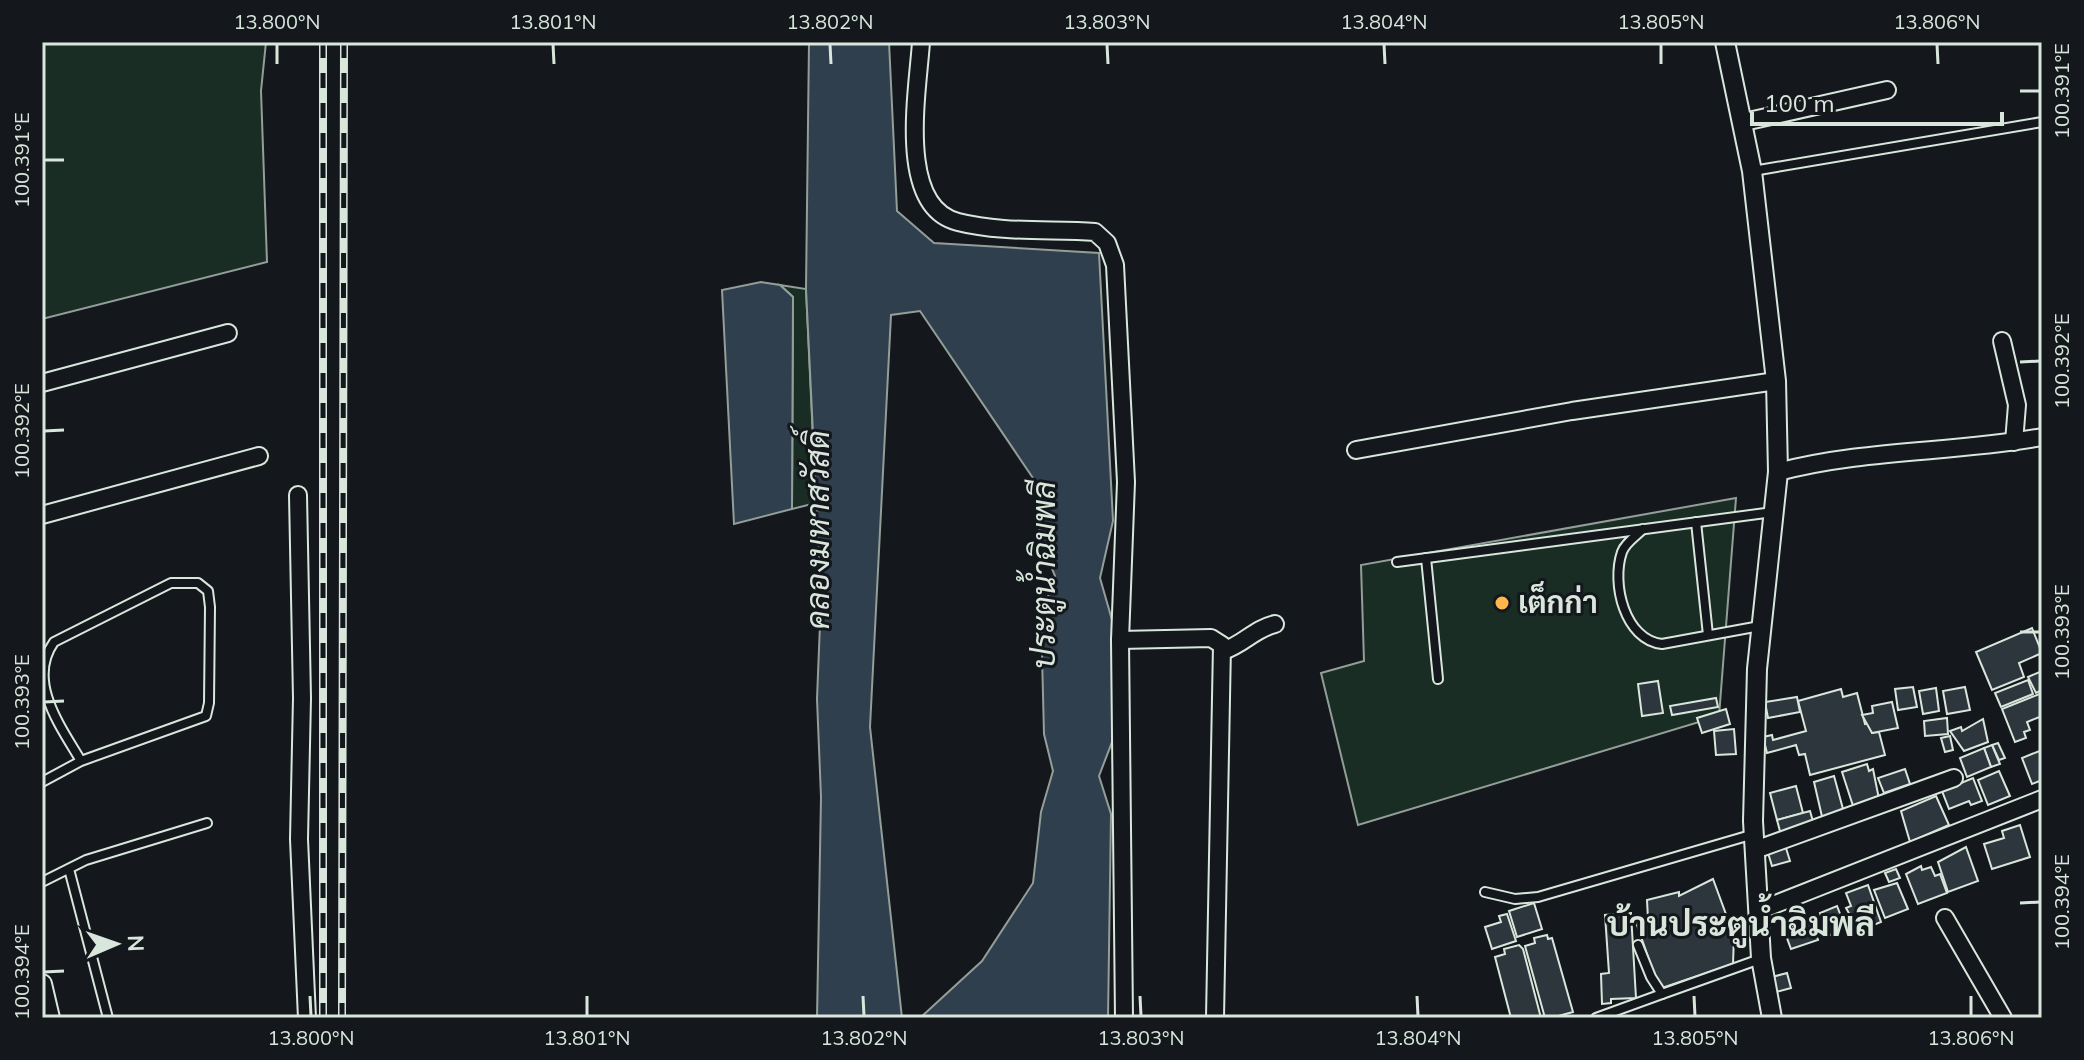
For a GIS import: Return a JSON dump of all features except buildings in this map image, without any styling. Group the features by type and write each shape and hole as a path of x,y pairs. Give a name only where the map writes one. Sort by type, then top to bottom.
{"street":[{"path":"921,42 918,179 937,212 956,222 1095,232 1107,243 1115,265 1126,482 1120,640 1124,1018"},
{"path":"1725,42 1752,171 1776,381 1778,472 1761,626 1754,842 1761,958 1772,1018"},
{"path":"1744,122 1887,90"},
{"path":"42,383 228,333"},
{"path":"2002,341 2017,405 2014,442"},
{"path":"1356,450 1572,411 1776,381"},
{"path":"1778,472 1834,458 1978,448 2042,437"},
{"path":"42,515 259,456"},
{"path":"298,495 302,698 299,839 307,1018"},
{"path":"1223,651 1240,645 1256,630 1275,624"},
{"path":"1120,640 1211,638 1217,640 1223,651 1215,1018"},
{"path":"1754,842 1954,778"},
{"path":"1758,911 2042,799"},
{"path":"1945,918 2003,1018"},
{"path":"42,984 50,1018"}],"lane":[{"path":"1752,171 2042,122"},
{"path":"1397,562 1774,512"},
{"path":"1696,522 1708,635"},
{"path":"1644,529 1623,548 1618,571 1622,601 1637,633 1646,642 1662,644 1761,626"},
{"path":"1426,558 1438,679"},
{"path":"42,782 81,761 198,720 208,712 210,607 208,591 198,583 171,583 54,642 46,653 43,671 51,710 81,761"},
{"path":"42,882 86,860 207,823"},
{"path":"1485,892 1515,899 1538,897 1754,842"},
{"path":"69,869 108,1018"},
{"path":"1638,945 1651,977 1662,994"},
{"path":"1596,1018 1761,958"}],"green space":[{"path":"42,42 266,42 261,91 267,262 42,319"},
{"path":"780,285 806,289 816,503 792,509 793,297"},
{"path":"1736,498 1719,716 1358,825 1321,673 1364,661 1361,565"}],"water":[{"name":"คลองมหาสวัสดิ์","path":"809,42 889,42 897,211 934,243 1099,253 1113,521 1100,578 1112,620 1112,742 1099,776 1111,814 1108,1018 920,1018 982,961 1033,883 1041,812 1053,771 1044,734 1041,616 1055,576 1040,539 1037,484 920,311 891,315 870,727 902,1018 817,1018 821,797 817,699 821,599 806,289"},
{"path":"761,282 780,285 793,297 792,509 734,524 722,290"}],"railway":[{"path":"323,42 323,1018"},
{"path":"342,1018 344,42"}],"place":[{"name":"เต็กก่า","path":"1502,603"}],"district":[{"name":"บ้านประตูน้ำฉิมพลี","path":"1741,924"}],"water label":[{"name":"ประตูน้ำฉิมพลี","path":"1044,575"}]}
